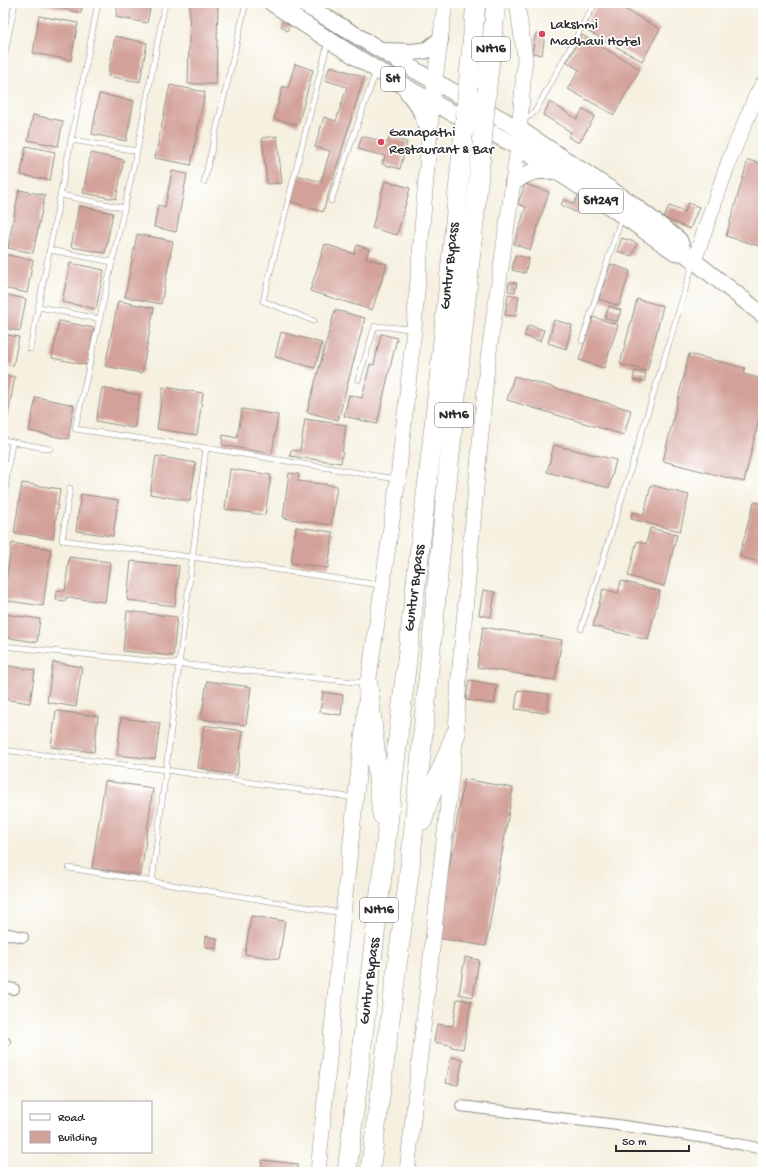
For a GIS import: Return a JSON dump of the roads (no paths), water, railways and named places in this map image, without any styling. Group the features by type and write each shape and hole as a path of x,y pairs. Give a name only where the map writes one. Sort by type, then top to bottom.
{"highway":[{"name":"Guntur Bypass","path":"347,1172 386,852 427,486 476,3"},
{"name":"Guntur Bypass","path":"370,1172 410,868 446,493 496,3"},
{"path":"368,684 386,852"},
{"path":"410,868 428,802 456,734"}],"main road":[{"name":"SH","path":"272,3 432,103 518,147"},
{"name":"SH249","path":"302,3 380,51 519,125 628,201 679,240 689,257"},
{"path":"380,51 413,52 427,50 440,40"},
{"path":"398,82 410,94 419,107 430,133"},
{"name":"SH249","path":"518,147 622,215 675,252 689,257 763,315"},
{"path":"513,183 528,173 539,170 555,171"}],"street":[{"path":"318,1172 343,914 368,684 381,585 398,479 414,329 432,103 444,3"},
{"path":"407,1172 456,734 459,677 487,366 518,147 525,57 517,3"},
{"path":"689,257 703,232 729,161 757,94 763,84"},
{"path":"3,933 22,936"},
{"path":"3,987 14,989"},
{"path":"461,1106 627,1127 763,1149"}],"lane":[{"path":"3,62 15,3"},
{"path":"30,349 98,3"},
{"path":"165,3 137,151 75,429 206,448 398,479"},
{"path":"204,182 246,3"},
{"path":"519,125 536,110 595,3"},
{"path":"314,321 263,301 329,39"},
{"path":"331,201 376,69"},
{"path":"72,140 137,151"},
{"path":"61,195 124,208"},
{"path":"582,341 622,215"},
{"path":"50,250 112,262"},
{"path":"580,629 603,560 689,257"},
{"path":"39,307 100,319"},
{"path":"358,380 375,326 414,329"},
{"path":"3,440 50,449"},
{"path":"3,503 12,442"},
{"path":"152,882 206,448"},
{"path":"70,488 62,540 192,557 381,585"},
{"path":"3,646 368,684"},
{"path":"3,750 166,770 356,798"},
{"path":"69,868 343,914"}],"place":[{"name":"Lakshmi Madhavi Hotel","path":"542,34"},
{"name":"Ganapathi Restaurant & Bar","path":"381,142"}]}
